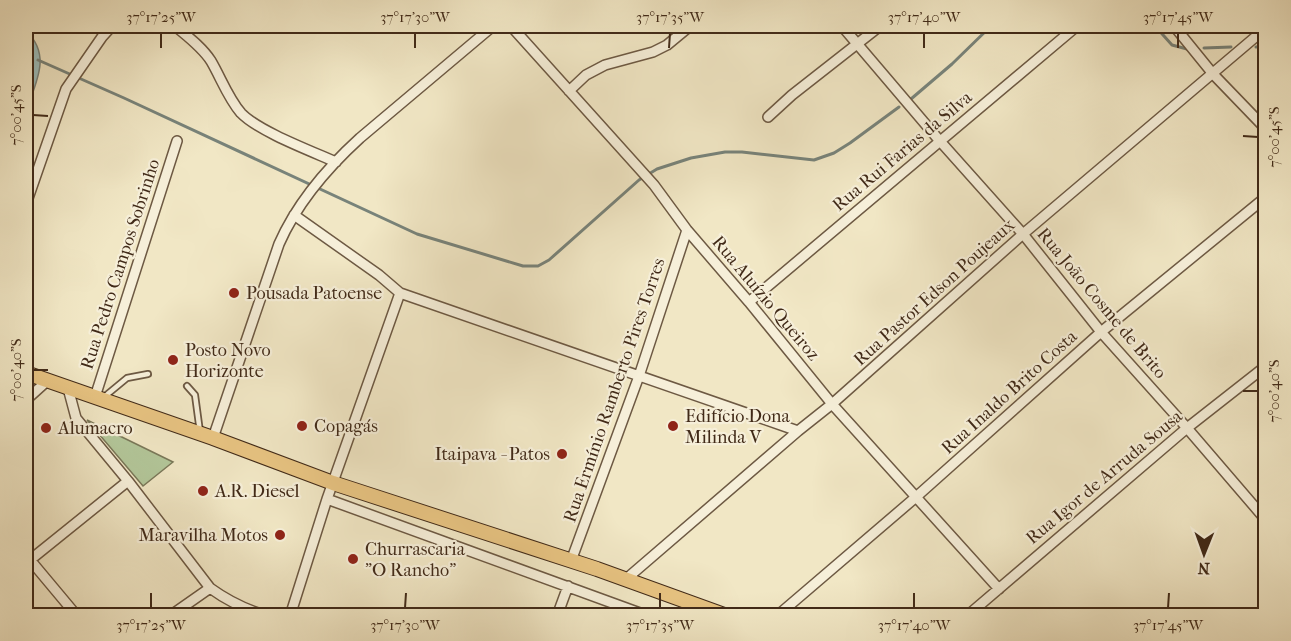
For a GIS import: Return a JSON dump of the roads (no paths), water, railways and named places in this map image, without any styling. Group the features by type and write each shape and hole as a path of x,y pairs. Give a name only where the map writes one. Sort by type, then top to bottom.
{"main road":[{"path":"26,373 333,483 727,615"}],"street":[{"path":"26,204 66,89 112,26"},
{"path":"175,26 192,39 210,59 232,101 243,115 265,130 336,162"},
{"path":"207,436 279,244 294,215 322,177 360,138 493,26"},
{"name":"Rua Aluízio Queiroz","path":"511,26 654,185 687,230 832,404 999,589"},
{"path":"569,91 586,75 605,65 653,52 667,45 690,26"},
{"name":"Rua João Cosme de Brito","path":"842,26 1023,234 1101,332 1265,518"},
{"path":"768,117 792,95 880,26"},
{"name":"Rua Rui Farias da Silva","path":"749,302 1077,26"},
{"path":"1174,26 1213,74 1266,129"},
{"name":"Rua Pastor Edson Poujeaux","path":"626,580 832,404 1023,234 1266,28"},
{"name":"Rua Pedro Campos Sobrinho","path":"98,398 177,141"},
{"name":"Rua Inaldo Brito Costa","path":"777,615 916,497 1101,332 1266,197"},
{"path":"294,215 379,275 400,293 798,431"},
{"name":"Rua Ermínio Ramberto Pires Torres","path":"571,561 639,376 687,230"},
{"path":"290,615 327,499 400,293"},
{"name":"Rua Igor de Arruda Sousa","path":"967,615 1186,428 1266,366"},
{"path":"26,400 47,381"},
{"path":"68,388 76,418 128,481 210,588 244,608 268,615"},
{"path":"77,615 28,557 128,481"},
{"path":"327,499 648,615"},
{"path":"557,615 568,586"},
{"path":"170,615 210,588"}],"lane":[{"path":"98,398 127,378 148,374"},
{"path":"187,386 195,395 207,436"}],"water":[{"path":"26,31 34,40 38,50 40,69 26,111"}],"waterway":[{"path":"911,99 991,26"},
{"path":"1155,26 1172,45 1187,49"},
{"path":"1256,47 1266,46"},
{"path":"1204,48 1231,47"},
{"path":"38,60 417,234 523,266 538,266 549,260 639,180 657,169 691,158 725,152 814,160 834,153 899,107"}],"place":[{"name":"Pousada Patoense","path":"234,293"},
{"name":"Posto Novo Horizonte","path":"173,360"},
{"name":"Copagás","path":"302,426"},
{"name":"Edifício Dona Milinda V","path":"673,426"},
{"name":"Alumacro","path":"46,428"},
{"name":"Itaipava - Patos","path":"562,454"},
{"name":"A.R. Diesel","path":"203,491"},
{"name":"Maravilha Motos","path":"280,535"},
{"name":"Churrascaria \"O Rancho\"","path":"353,559"}]}
